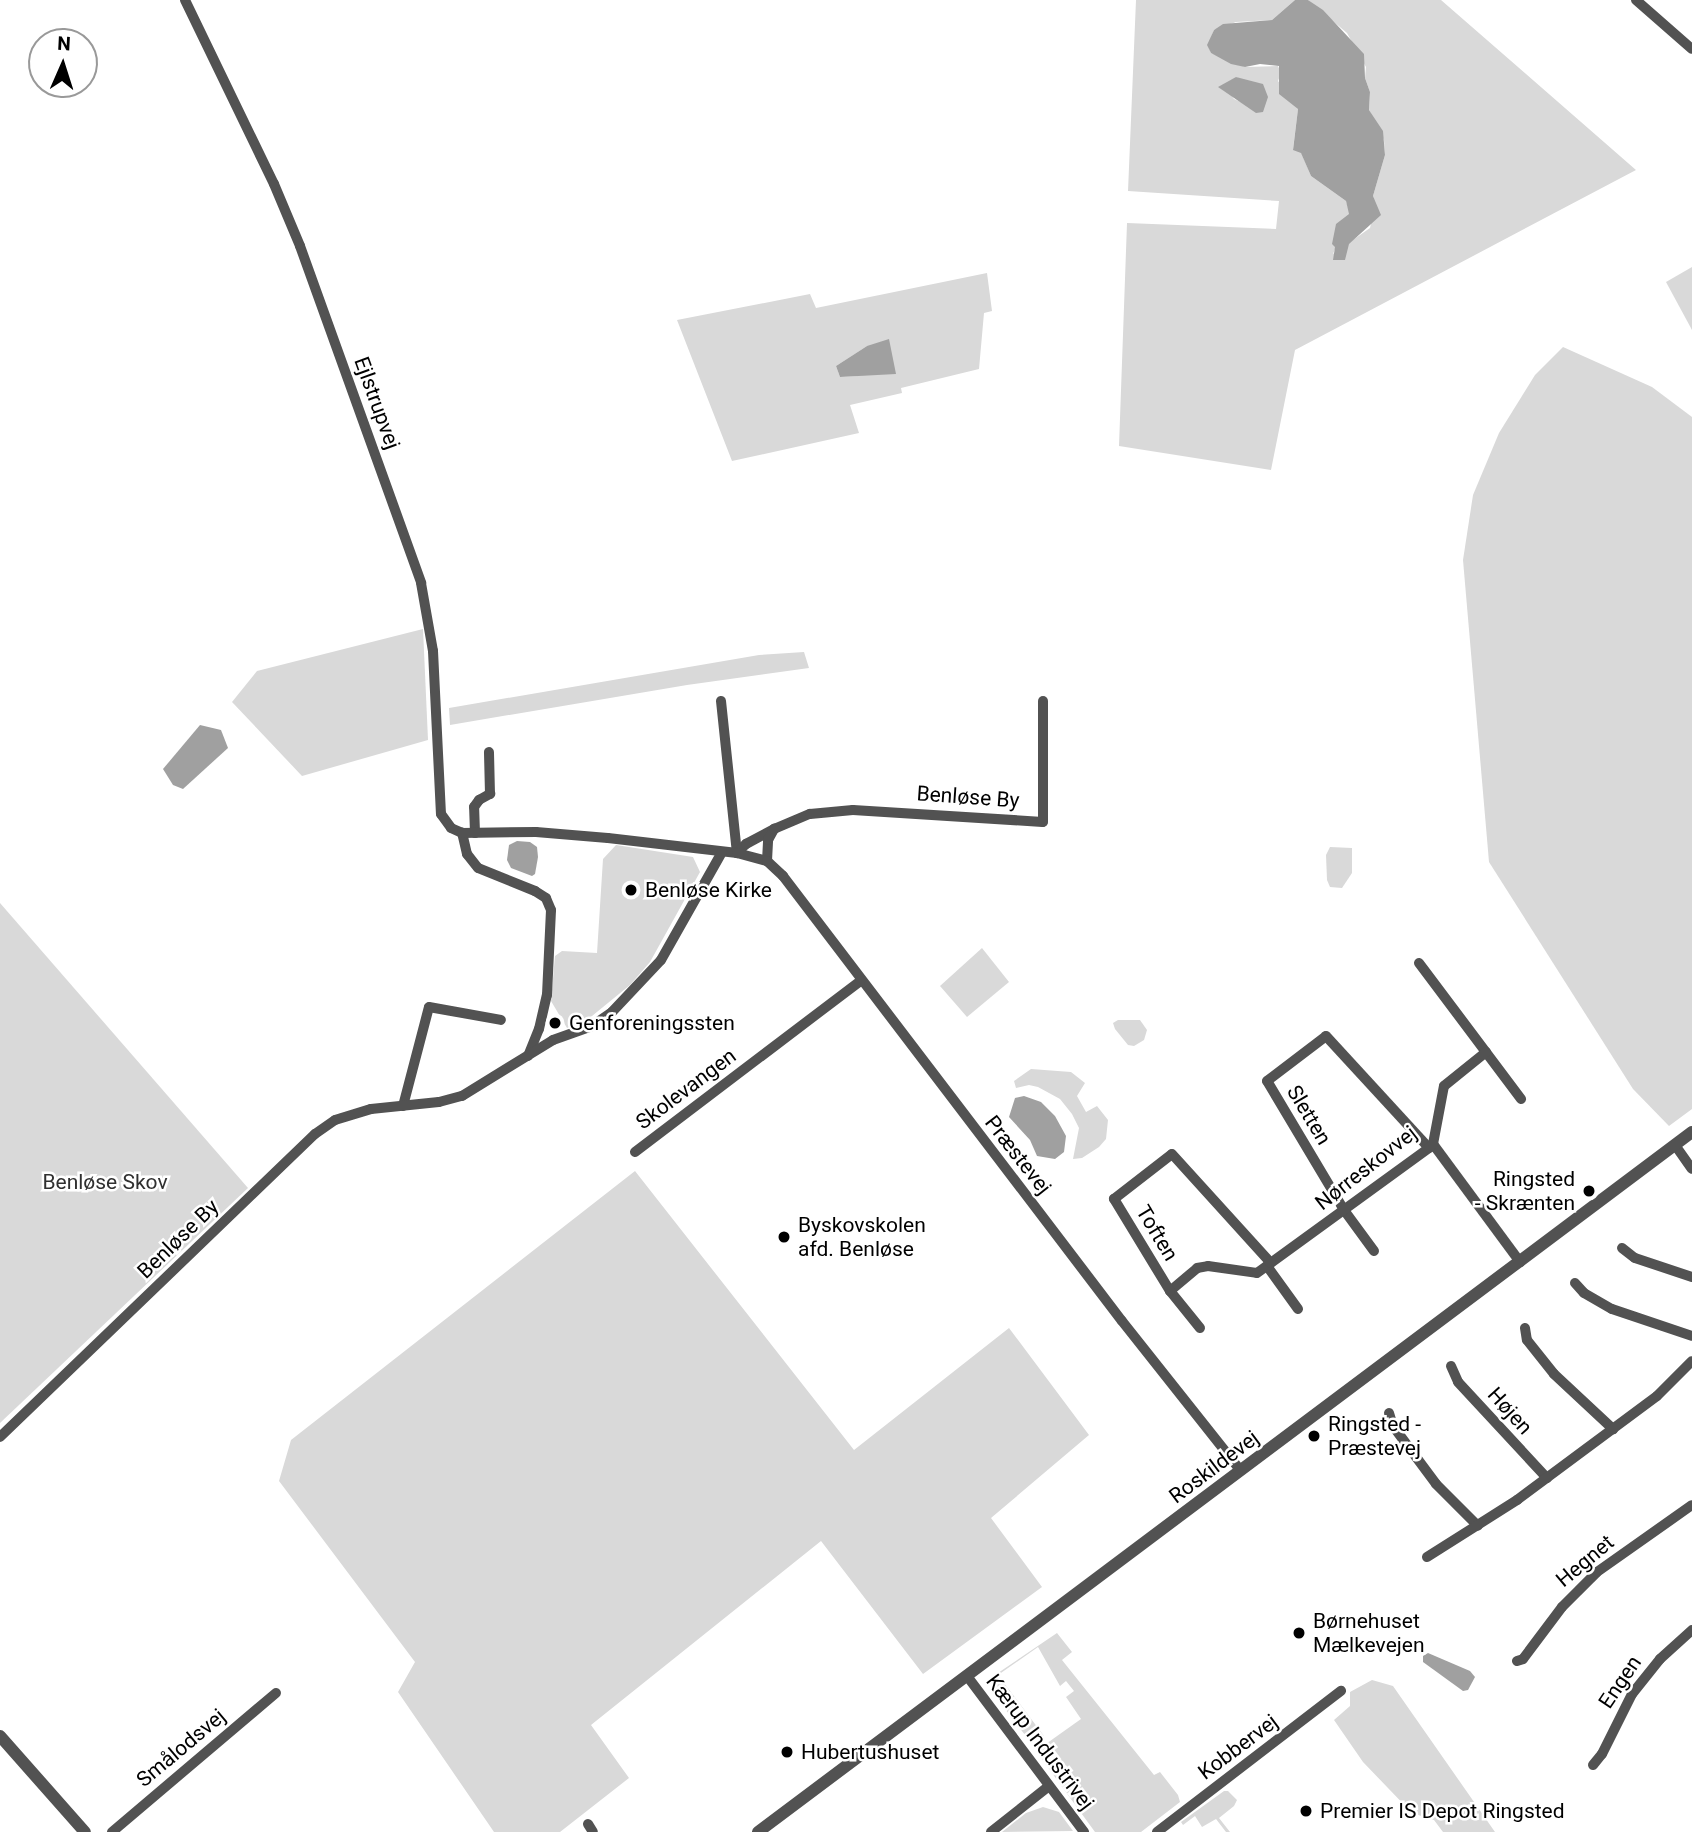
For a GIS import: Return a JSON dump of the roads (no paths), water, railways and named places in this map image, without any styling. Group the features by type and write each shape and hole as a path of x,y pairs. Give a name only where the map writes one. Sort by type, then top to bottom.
{"street":[{"name":"Ejlstrupvej","path":"185,0 274,184 300,246 421,583 433,651 442,814 451,828 462,833"},
{"path":"1636,0 1692,49"},
{"path":"721,701 737,853"},
{"name":"Benløse By","path":"737,853 746,844 774,829 810,814 853,810 1043,822 1043,701"},
{"path":"475,833 474,807 479,800 490,794 489,752"},
{"path":"528,1056 539,1029 547,995 551,910 546,898 535,891 478,867 467,854 462,833 566,835 737,853 767,861 768,840 774,829"},
{"name":"Benløse By","path":"0,1437 316,1133 353,1112 463,1096 553,1040 592,1026 612,1012 643,983 661,960 722,852"},
{"name":"Præstevej","path":"767,861 783,876 860,981 1241,1471"},
{"path":"1419,963 1521,1099"},
{"name":"Skolevangen","path":"635,1152 860,981"},
{"path":"403,1106 429,1007 501,1020"},
{"path":"539,1029 553,1040"},
{"name":"Sletten","path":"1374,1251 1344,1210 1266,1081 1326,1036 1431,1146 1520,1262"},
{"name":"Nørreskovvej","path":"1170,1291 1197,1268 1208,1266 1257,1273 1431,1146 1444,1086 1486,1052"},
{"name":"Roskildevej","path":"758,1832 1692,1132"},
{"path":"1675,1145 1692,1170"},
{"name":"Toften","path":"1200,1328 1170,1291 1114,1199 1172,1154 1269,1265"},
{"path":"1622,1248 1635,1258 1692,1277"},
{"path":"1269,1265 1298,1309"},
{"path":"1575,1283 1584,1293 1612,1309 1692,1336"},
{"path":"1525,1328 1527,1339 1554,1374 1613,1429"},
{"path":"1427,1557 1478,1526 1547,1478 1660,1394 1692,1361"},
{"name":"Højen","path":"1451,1366 1458,1382 1547,1478"},
{"path":"1389,1413 1393,1426 1436,1484 1478,1526"},
{"name":"Hegnet","path":"1517,1661 1523,1659 1562,1607 1597,1572 1692,1505"},
{"name":"Engen","path":"1593,1765 1602,1754 1632,1694 1660,1659 1692,1630"},
{"name":"Kærup Industrivej","path":"967,1676 1084,1832"},
{"name":"Kobbervej","path":"1157,1832 1341,1691"},
{"name":"Smålodsvej","path":"112,1832 275,1693"},
{"path":"0,1736 85,1832"},
{"path":"991,1832 1049,1786"}],"place":[{"name":"Benløse Kirke","path":"631,890"},
{"name":"Genforeningssten","path":"555,1023"},
{"name":"Ringsted - Skrænten","path":"1589,1191"},
{"name":"Byskovskolen afd. Benløse","path":"784,1237"},
{"name":"Ringsted - Præstevej","path":"1314,1436"},
{"name":"Børnehuset Mælkevejen","path":"1299,1633"},
{"name":"Hubertushuset","path":"787,1752"},
{"name":"Premier IS Depot Ringsted","path":"1306,1811"}],"park label":[{"name":"Benløse Skov","path":"105,1182"}]}
